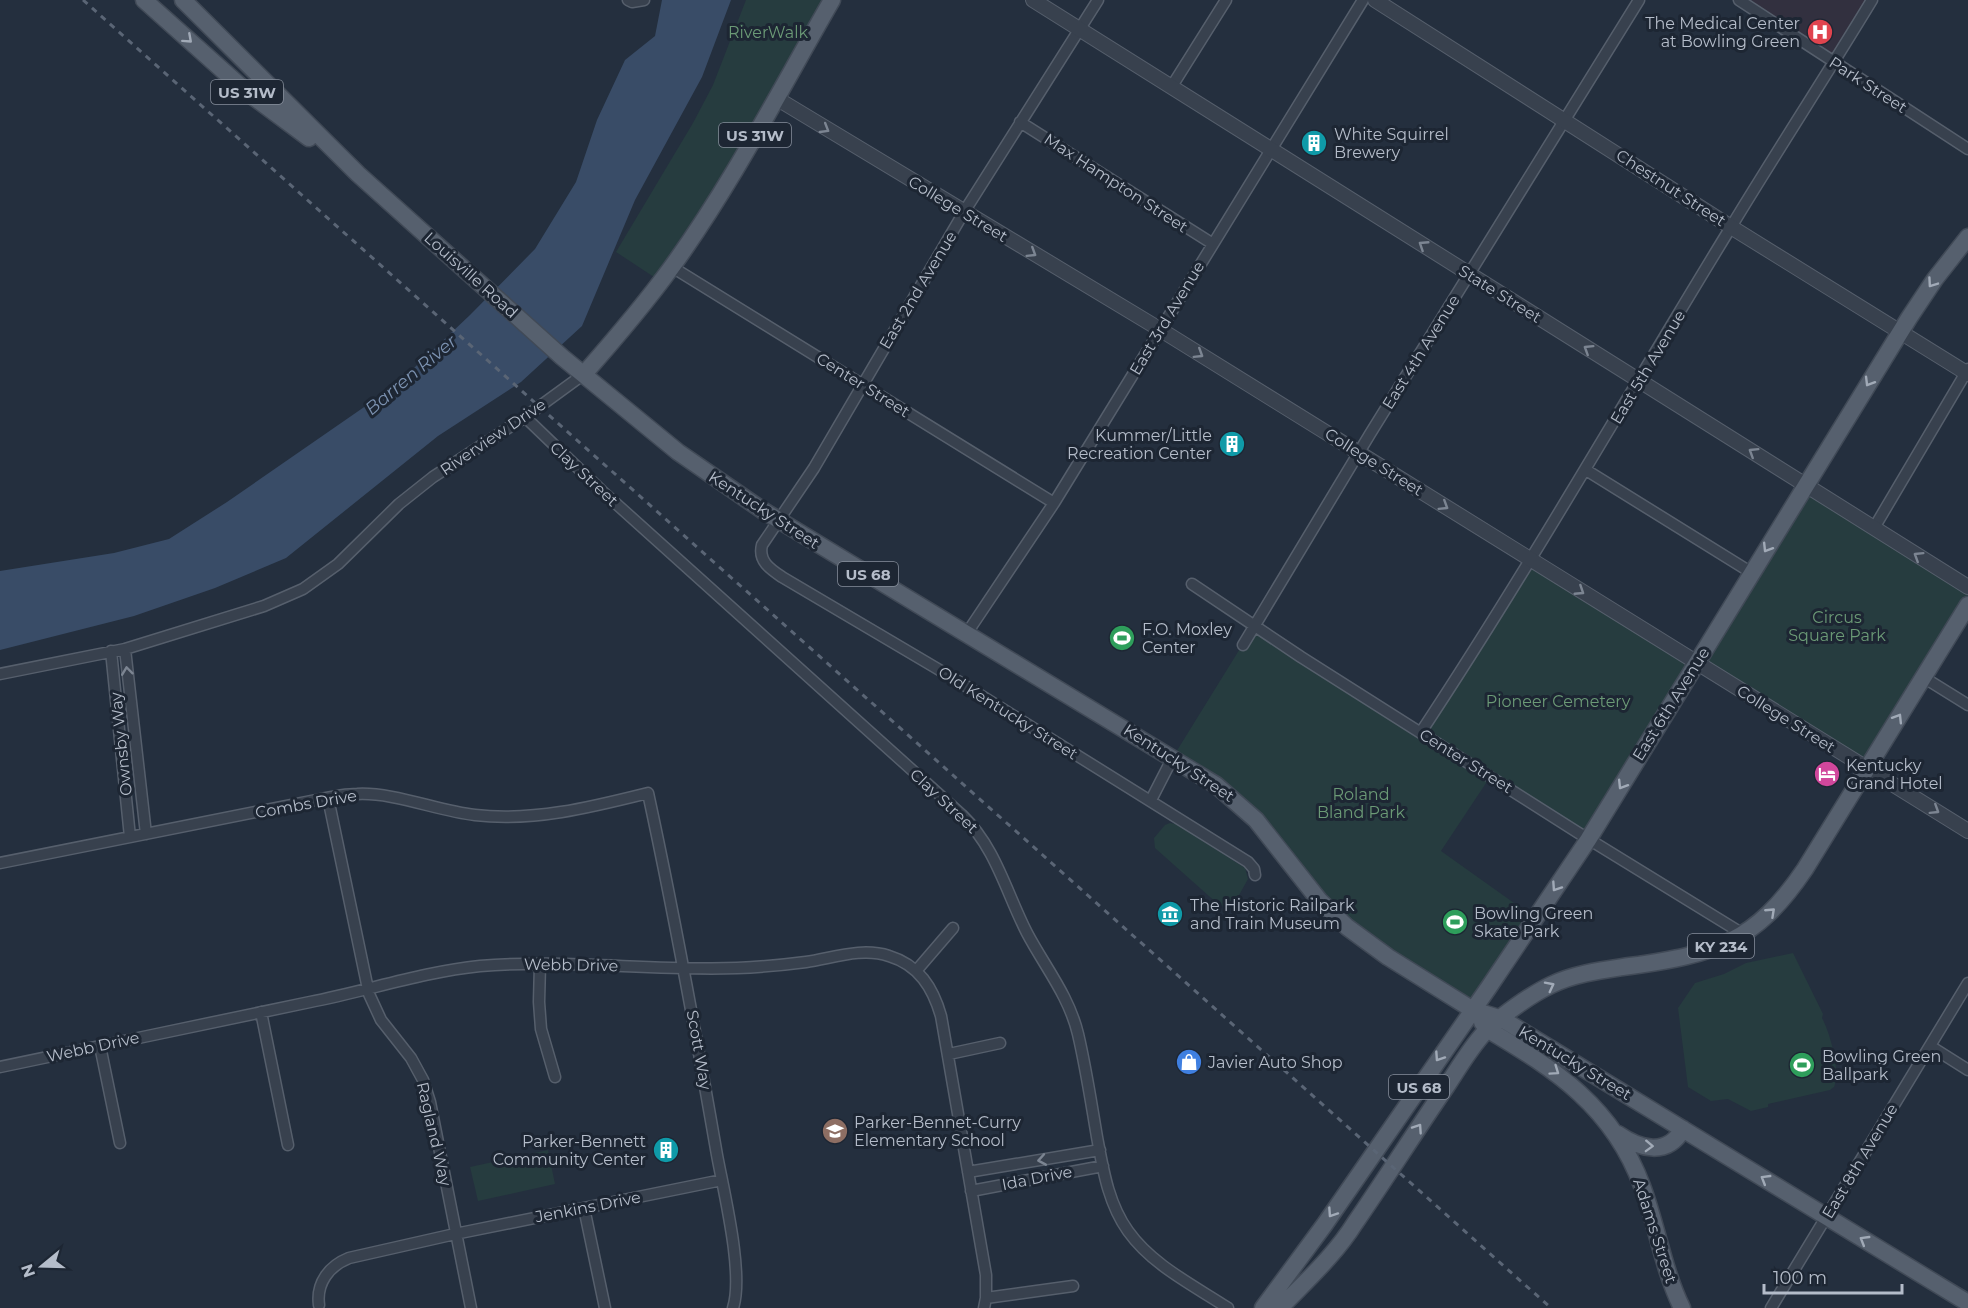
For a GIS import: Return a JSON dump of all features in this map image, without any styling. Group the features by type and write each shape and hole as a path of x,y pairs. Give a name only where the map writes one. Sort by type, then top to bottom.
{"main road":[{"name":"Louisville Road","path":"144,0 248,92 358,174"},
{"name":"Louisville Road","path":"183,0 358,174 562,357 584,374"},
{"name":"Riverview Drive","path":"584,374 627,326 672,267 728,182 832,0"},
{"name":"East 6th Avenue","path":"1263,1308 1296,1265 1473,1010 1588,838 1900,332 1935,279 1968,237"},
{"name":"Kentucky Street","path":"584,374 678,452 779,521 1216,785 1250,813 1319,900 1347,927 1388,957 1473,1010 1502,1019 1968,1303"},
{"name":"KY 234","path":"1502,1019 1532,996 1570,977 1690,957 1727,944 1767,916 1791,890 1968,605"},
{"name":"Adams Street","path":"1473,1010 1487,1029 1563,1077 1583,1095 1612,1130 1628,1154 1642,1184 1666,1271 1682,1308"},
{"name":"US 68","path":"1280,1308 1344,1239 1479,1038 1487,1029 1502,1019"},
{"path":"1612,1130 1633,1144 1650,1148 1670,1143 1679,1136 1683,1129"}],"street":[{"path":"628,0 632,2 644,0"},
{"name":"State Street","path":"1032,0 1273,149 1468,275 1968,587"},
{"name":"East 2nd Avenue","path":"760,552 764,542 814,468 964,212 1098,0"},
{"path":"1172,86 1226,0"},
{"name":"East 3rd Avenue","path":"967,633 1054,503 1363,0"},
{"name":"Chestnut Street","path":"1375,0 1731,227 1967,372"},
{"name":"East 4th Avenue","path":"1243,645 1468,275 1639,0"},
{"name":"Park Street","path":"1739,0 1968,149"},
{"name":"East 5th Avenue","path":"1421,732 1472,656 1731,227 1872,0"},
{"name":"College Street","path":"776,98 1161,330 1968,831"},
{"name":"Max Hampton Street","path":"1020,122 1213,244"},
{"name":"Center Street","path":"672,267 1054,503"},
{"path":"1874,528 1967,372"},
{"name":"Riverview Drive","path":"0,674 125,649 264,606 303,589 338,564 416,490 525,417 584,374"},
{"name":"Clay Street","path":"525,417 611,499 962,815 982,836 996,861 1028,933 1062,991 1072,1014 1081,1049 1103,1166 1115,1208 1140,1247 1171,1271 1228,1308"},
{"path":"1586,470 1752,573"},
{"name":"Old Kentucky Street","path":"760,552 767,565 782,577 1151,800 1248,862 1254,869 1255,876"},
{"name":"Center Street","path":"1192,584 1254,626 1743,934"},
{"name":"Ownsby Way","path":"125,649 146,834"},
{"name":"Ownsby Way","path":"111,651 130,837"},
{"path":"1923,677 1968,705"},
{"path":"1151,800 1173,757"},
{"name":"Combs Drive","path":"0,863 328,798 367,794 489,816 558,813 648,793"},
{"name":"Scott Way","path":"648,793 684,968 722,1180 736,1267 737,1280 733,1308"},
{"name":"Ragland Way","path":"328,798 368,989 381,1020 411,1058 423,1080 430,1102 471,1308"},
{"path":"916,970 953,928"},
{"name":"Webb Drive","path":"0,1067 480,966 540,964 684,968 765,966 869,952 889,956 903,961 916,970 928,983 935,998 949,1054 986,1275 985,1303"},
{"path":"540,964 541,1029 555,1077"},
{"name":"East 8th Avenue","path":"1771,1308 1968,983"},
{"path":"261,1012 288,1145"},
{"path":"949,1054 1000,1043"},
{"path":"100,1046 120,1143"},
{"path":"1930,1046 1968,1070"},
{"name":"Ida Drive","path":"968,1172 1100,1150"},
{"name":"Ida Drive","path":"971,1191 1103,1166"},
{"name":"Jenkins Drive","path":"319,1305 319,1292 324,1278 340,1262 455,1234 722,1180"},
{"path":"584,1208 605,1308"},
{"path":"985,1303 1073,1286"}],"shaded area":[{"name":"The Medical Center at Bowling Green","path":"1739,0 1872,0 1834,63"}],"green space":[{"name":"RiverWalk","path":"746,0 823,0 721,179 654,277 616,252 713,85"},
{"path":"1806,485 1968,587 1968,605 1868,768 1697,664 1588,840 1490,777 1441,851 1535,918 1473,1010 1347,927 1269,834 1173,757 1254,626 1421,732 1531,560 1697,663"},
{"path":"1176,824 1245,868 1248,879 1233,906 1226,908 1219,905 1155,848 1154,838 1165,825"},
{"path":"1793,953 1823,1014 1822,1018 1831,1042 1835,1062 1834,1087 1830,1090 1768,1104 1768,1107 1751,1111 1728,1099 1711,1101 1688,1087 1678,1008 1695,983 1724,974 1746,963"},
{"path":"548,1150 555,1184 478,1201 470,1167"}],"water":[{"name":"Barren River","path":"662,0 731,0 702,77 635,200 582,326 521,382 438,436 286,558 215,588 134,616 0,650 0,571 114,553 169,539 227,502 396,385 470,315 535,249 576,182 597,120 625,60 655,36"}],"railway":[{"path":"83,0 1551,1308"}],"place":[{"name":"The Medical Center at Bowling Green","path":"1820,32"},
{"name":"White Squirrel Brewery","path":"1314,143"},
{"name":"Kummer/Little Recreation Center","path":"1232,444"},
{"name":"F.O. Moxley Center","path":"1122,638"},
{"name":"Kentucky Grand Hotel","path":"1827,774"},
{"name":"The Historic Railpark and Train Museum","path":"1170,914"},
{"name":"Bowling Green Skate Park","path":"1455,922"},
{"name":"Javier Auto Shop","path":"1189,1062"},
{"name":"Bowling Green Ballpark","path":"1802,1065"},
{"name":"Parker-Bennet-Curry Elementary School","path":"835,1131"},
{"name":"Parker-Bennett Community Center","path":"666,1150"}],"park label":[{"name":"Circus Square Park","path":"1837,626"},
{"name":"Pioneer Cemetery","path":"1558,701"},
{"name":"Roland Bland Park","path":"1361,803"}]}
